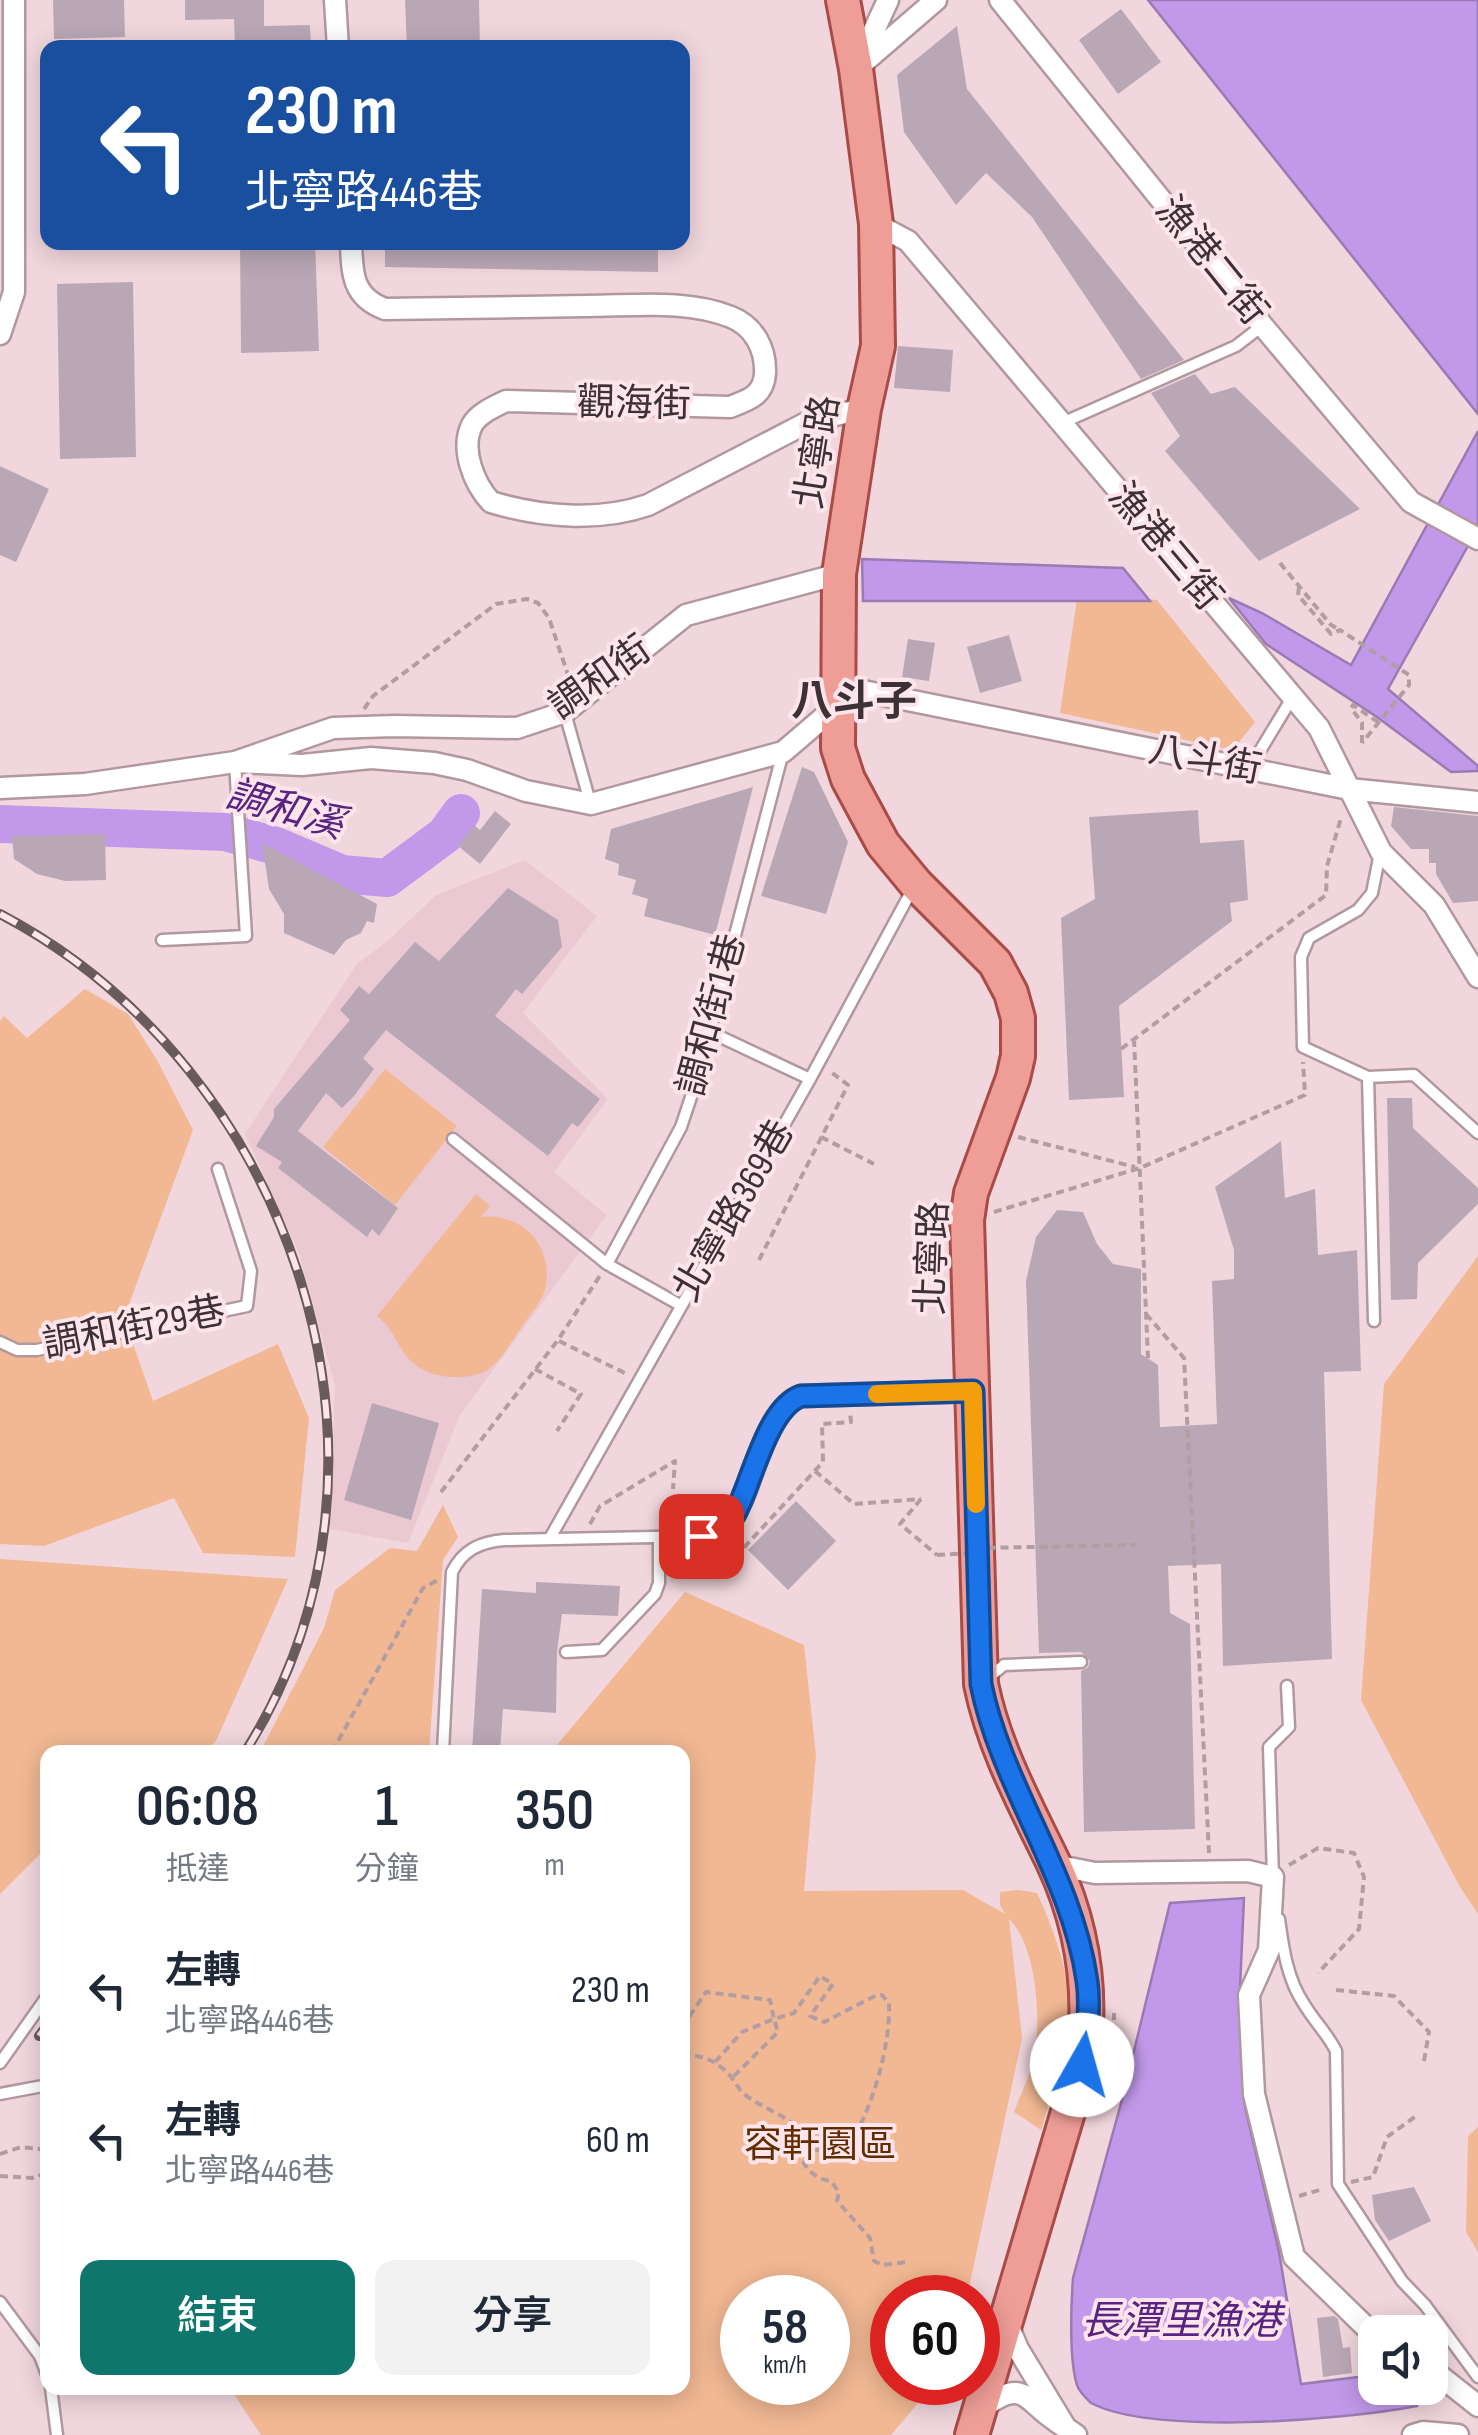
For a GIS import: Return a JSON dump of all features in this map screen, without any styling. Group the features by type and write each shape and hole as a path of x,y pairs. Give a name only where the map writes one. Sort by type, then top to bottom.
{"main road":[{"name":"北寧路","path":"843,0 876,224 878,346 864,409 839,574 838,748 848,779 883,844 916,884 995,962 1012,993 1018,1018 1018,1056 972,1193 967,1220 981,1684 989,1724 1054,1865 1088,1982 1082,2065 976,2422"}],"street":[{"path":"0,334 14,292 14,0"},
{"path":"336,0 338,40"},
{"path":"856,69 888,0"},
{"path":"856,69 936,0"},
{"name":"漁港二街","path":"1000,0 1262,325 1411,502 1476,539"},
{"name":"漁港三街","path":"876,224 908,241 1319,728 1349,790"},
{"name":"觀海街","path":"351,250 353,281 366,300 385,309 675,305 730,316 754,333 762,349 765,380 751,400 730,407 506,401 485,411 473,423 468,442 475,476 491,502 586,516 628,512 812,420 864,409"},
{"name":"調和街","path":"0,788 85,784 235,762 333,728 516,728 571,707 686,615 839,574"},
{"name":"八斗街","path":"838,705 863,692 1349,790"},
{"name":"調和街","path":"235,762 302,765 371,758 434,763 526,791 591,804 783,752 838,705"},
{"path":"1349,790 1478,802"},
{"path":"1349,790 1380,852 1434,904 1478,977"},
{"path":"742,1500 781,1408 801,1396 973,1391"},
{"path":"1054,1865 1095,1873 1248,1871 1273,1877 1269,1950 1249,1995 1254,2094 1294,2257 1358,2319"},
{"path":"1007,2322 1018,2349 1070,2430"},
{"path":"1448,2382 1474,2401"},
{"path":"976,2422 1001,2394 1022,2394 1070,2430"},
{"path":"1412,2435 1458,2435"}],"lane":[{"path":"1060,424 1236,346 1262,325"},
{"path":"1248,769 1293,698"},
{"path":"571,707 591,804"},
{"name":"調和街1巷","path":"608,1264 681,1128 783,752"},
{"path":"162,940 246,936 235,762"},
{"path":"1380,852 1372,893 1358,910 1308,938 1301,957 1303,1048 1368,1077 1414,1075 1478,1133"},
{"name":"北寧路369巷","path":"550,1538 916,884"},
{"path":"708,1031 810,1079"},
{"path":"1368,1077 1374,1321"},
{"path":"453,1139 608,1264 680,1305"},
{"name":"調和街29巷","path":"0,1342 17,1350 51,1348 248,1306 251,1270 218,1169"},
{"path":"442,1745 452,1572 458,1561 479,1544 550,1538 701,1536 726,1525 742,1500"},
{"path":"566,1652 602,1650 650,1601 659,1583 659,1537"},
{"path":"981,1684 1004,1666 1081,1662"},
{"path":"1286,1686 1288,1727 1269,1747 1273,1877 1283,1950 1292,1980 1336,2051 1338,2184 1392,2268 1478,2377"},
{"path":"0,2063 40,2006"},
{"path":"0,2094 40,2086"},
{"path":"0,2302 40,2356"},
{"path":"52,2395 57,2435"}],"path":[{"path":"1280,563 1331,625 1408,676 1409,685 1362,743 1362,723 1351,708 1353,705 1378,722"},
{"path":"1299,586 1298,594 1330,634 1340,630"},
{"path":"351,728 373,696 444,641 496,604 528,599 538,603 549,618 571,707"},
{"path":"1121,1049 1326,894 1327,866 1349,790"},
{"path":"1134,1039 1148,1358"},
{"path":"967,1220 1140,1168 1305,1095 1303,1048"},
{"path":"760,1260 848,1084 818,1064"},
{"path":"994,1131 1140,1168"},
{"path":"822,1137 874,1164"},
{"path":"441,1492 558,1340 608,1264"},
{"path":"1146,1314 1184,1358 1210,1872"},
{"path":"558,1340 640,1380"},
{"path":"535,1369 581,1394 557,1431"},
{"path":"701,1536 726,1567 823,1462 822,1424 851,1422 848,1394"},
{"path":"582,1537 600,1506 675,1462 674,1490"},
{"path":"815,1471 854,1504 922,1498 900,1524 937,1554 971,1553 979,1548 1136,1545"},
{"path":"336,1745 423,1588 452,1572"},
{"path":"1299,1857 1318,1848 1354,1853 1364,1877 1358,1929 1318,1973"},
{"path":"715,2062 742,2032 794,2013 820,1976 833,1984 810,2016 824,2022 876,1996 882,1995 890,2002 890,2021 876,2082 848,2147 837,2152 814,2150 796,2136"},
{"path":"1336,1990 1394,1996 1429,2032 1424,2061"},
{"path":"690,2015 706,1992 770,2000 778,2032 732,2078"},
{"path":"690,2055 702,2055 715,2062 742,2094 797,2127 800,2160 840,2192 836,2201 870,2238 874,2261 882,2265 908,2262"},
{"path":"1281,2202 1373,2177 1387,2137 1416,2116"},
{"path":"0,2154 21,2147 40,2149"},
{"path":"0,2176 40,2176"}],"shaded area":[{"path":"525,860 597,916 523,1013 608,1099 554,1172 607,1215 460,1415 408,1543 330,1529 335,1386 299,1253 245,1134 356,965 436,895"}],"green space":[{"path":"1078,592 1157,600 1255,722 1233,750 1060,713"},
{"path":"85,989 128,1014 193,1130 124,1318 153,1401 278,1344 309,1418 295,1557 203,1553 174,1498 44,1546 0,1544 0,1021 4,1016 27,1038"},
{"path":"385,1069 457,1126 395,1205 323,1147"},
{"path":"476,1194 490,1206 480,1217 510,1220 540,1247 547,1274 545,1290 493,1366 470,1376 442,1376 409,1359 377,1316"},
{"path":"1478,1256 1478,1914 1361,1700 1384,1384"},
{"path":"443,1505 458,1537 443,1560 430,1745 264,1745 324,1628 335,1590 390,1548 417,1551"},
{"path":"0,1559 288,1579 211,1745 40,1745 40,1854 0,1894"},
{"name":"容軒園區","path":"685,1592 804,1645 816,1755 804,1891 963,1890 1005,1914 1000,1892 1037,1893 1058,1945 1067,1982 1069,2019 1062,2061 1041,2130 1014,2112 1034,2060 1037,2020 1031,1963 1009,1919 1022,2038 972,2275 870,2275 870,2405 916,2405 891,2435 261,2435 235,2395 690,2395 690,1745 557,1745"},
{"path":"1478,2127 1478,2252 1466,2232 1468,2136"}],"water":[{"path":"1148,0 1478,0 1478,414"},
{"path":"1478,431 1478,528 1388,689 1478,766 1478,771 1451,772 1377,717 1266,644 1229,598 1351,665"},
{"path":"862,559 1123,568 1150,601 863,601"},
{"name":"長潭里漁港","path":"1244,1898 1239,2011 1245,2107 1279,2252 1301,2384 1358,2377 1358,2405 1417,2406 1295,2420 1201,2422 1120,2413 1091,2403 1077,2385 1072,2347 1073,2278 1170,1903"}],"building":[{"path":"53,0 124,0 125,37 54,39"},
{"path":"185,0 264,0 264,26 310,25 311,40 235,40 234,19 185,20"},
{"path":"405,0 479,0 480,40 407,40"},
{"path":"1121,9 1161,62 1118,94 1079,40"},
{"path":"957,26 967,89 1184,360 1141,379 1032,217 986,173 956,205 904,132 897,75"},
{"path":"240,250 315,250 319,351 241,353"},
{"path":"385,250 658,250 658,272 385,267"},
{"path":"133,282 136,457 60,459 57,284"},
{"path":"898,346 953,350 950,392 894,388"},
{"path":"1195,374 1211,394 1235,387 1360,509 1259,561 1165,451 1180,436 1151,393"},
{"path":"0,466 49,489 16,562 0,555"},
{"path":"1009,635 1022,681 980,693 967,647"},
{"path":"908,639 935,643 929,681 902,677"},
{"path":"802,767 814,772 848,842 826,914 761,896"},
{"path":"753,787 715,935 644,916 648,899 632,894 636,880 618,875 619,864 605,859 611,829"},
{"path":"1394,807 1478,816 1478,901 1453,903 1436,874 1436,863 1429,863 1429,849 1411,849 1391,826"},
{"path":"1198,810 1200,843 1244,840 1248,900 1230,903 1232,921 1119,1006 1124,1097 1069,1100 1061,918 1095,899 1089,817"},
{"path":"495,811 511,824 480,864 458,846 474,825 480,830"},
{"path":"105,834 106,880 65,881 37,874 14,859 12,836"},
{"path":"262,843 377,904 374,923 367,921 361,933 346,940 334,955 284,933 284,914 269,889"},
{"path":"508,888 558,920 562,947 522,994 516,989 495,1016 600,1099 578,1127 572,1123 548,1156 386,1030 363,1058 374,1069 354,1096 342,1108 326,1093 298,1131 398,1208 379,1236 372,1229 367,1237 278,1168 282,1162 256,1146 274,1117 274,1109 350,1020 340,1010 359,986 369,994 415,942 439,961"},
{"path":"1387,1098 1412,1098 1413,1128 1478,1188 1478,1204 1418,1263 1417,1299 1391,1300"},
{"path":"1281,1141 1285,1198 1315,1189 1318,1255 1357,1250 1361,1371 1324,1372 1332,1659 1223,1666 1221,1564 1168,1566 1170,1613 1190,1624 1195,1829 1084,1832 1081,1671 1090,1661 1081,1652 1039,1653 1026,1281 1036,1237 1057,1210 1083,1212 1097,1244 1113,1264 1141,1269 1141,1354 1158,1365 1160,1427 1217,1424 1212,1281 1234,1279 1234,1250 1215,1187"},
{"path":"372,1403 439,1423 411,1520 344,1500"},
{"path":"796,1501 836,1541 788,1590 748,1550"},
{"path":"536,1582 620,1586 618,1616 562,1614 556,1713 503,1709 500,1745 472,1745 482,1589 536,1593"},
{"path":"1414,2187 1431,2221 1389,2241 1375,2220 1372,2195"},
{"path":"1317,2318 1338,2319 1343,2348 1350,2347 1352,2373 1323,2377"}],"waterway":[{"name":"調和溪","path":"0,824 225,832 276,846 342,874 387,878 445,835 461,813"}],"railway":[{"path":"0,914 102,982 188,1069 255,1170 301,1282 325,1401 325,1521 299,1640 248,1745"}],"slow traffic":[{"path":"877,1394 973,1391 976,1504"}],"district":[{"name":"八斗子","path":"854,702"}],"route":[{"path":"701,1536 726,1525 735,1514 777,1416 790,1400 801,1396 973,1391 981,1684 989,1724 1054,1865 1076,1930 1088,1982 1082,2065"}]}
